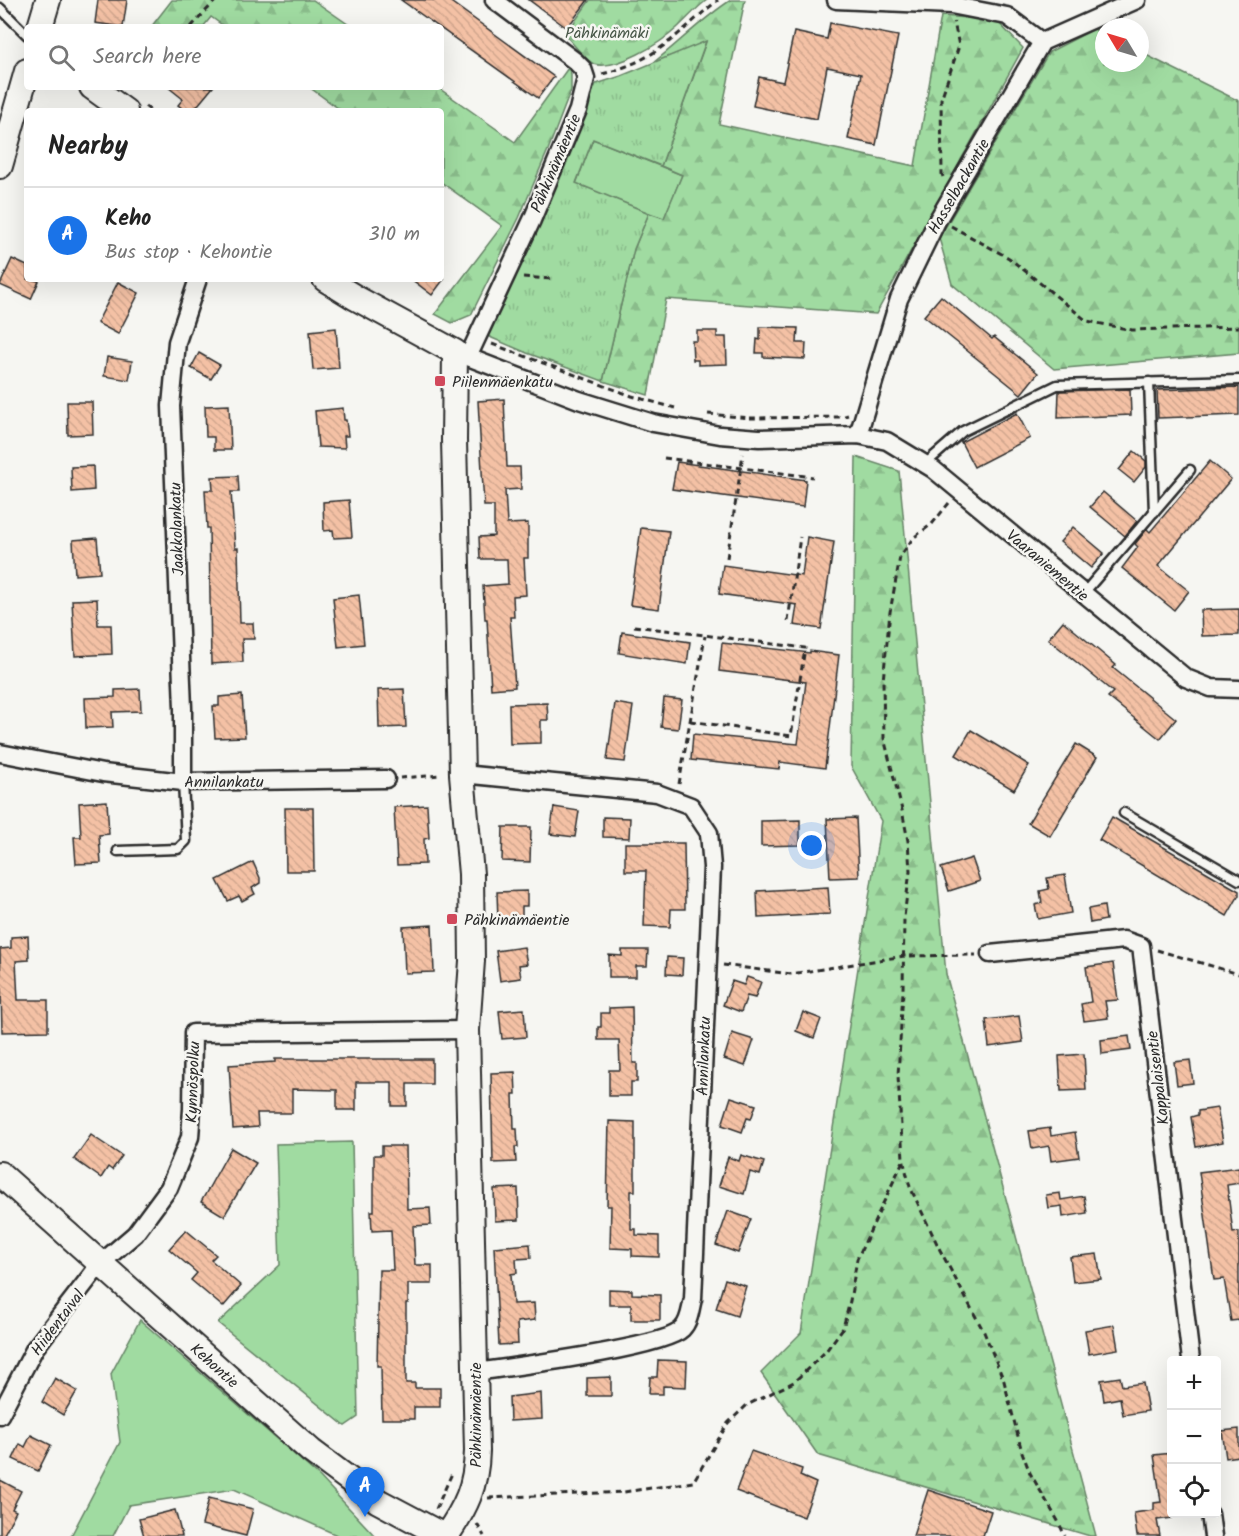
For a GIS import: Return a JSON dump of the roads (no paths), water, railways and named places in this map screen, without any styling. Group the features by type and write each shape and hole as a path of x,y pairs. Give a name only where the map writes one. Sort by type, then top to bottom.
{"street":[{"path":"41,24 48,0"},
{"name":"Pähkinämäentie","path":"445,1536 465,1507 476,1468 476,1372 467,1030 472,961 471,874 456,774 454,440 461,354 477,337 506,276 578,110 586,78 583,69 556,44 494,0"},
{"path":"836,0 951,5 1006,16 1042,42 1137,0"},
{"name":"Hasselbackantie","path":"858,435 899,299 938,219 1042,42"},
{"path":"0,166 24,82"},
{"path":"96,90 121,108"},
{"name":"Jaakkolankatu","path":"183,782 183,708 171,406 177,342 197,282"},
{"path":"330,282 377,310 461,354 579,400 652,423 720,435 746,437 858,435"},
{"name":"Vaaraniementie","path":"858,435 887,441 925,464 1186,678 1211,688 1239,689"},
{"name":"Annilankatu","path":"0,753 114,774 183,782 386,779"},
{"name":"Annilankatu","path":"456,774 657,793 691,806 709,833 712,867 693,1299 688,1320 681,1331 667,1338 581,1356 476,1372"},
{"name":"Kappalaisentie","path":"990,954 1124,940 1141,946 1191,1356"},
{"name":"Kynnöspolku","path":"100,1264 135,1234 158,1206 178,1170 190,1137 193,1033 467,1030"},
{"name":"Kehontie","path":"0,1174 311,1451 387,1507 445,1536"},
{"name":"Hiidentaival","path":"0,1415 35,1348 100,1264"},
{"path":"1211,1518 1213,1536"}],"lane":[{"path":"0,8 24,32"},
{"path":"925,464 963,431 1057,385 1239,380"},
{"path":"1149,382 1154,512"},
{"path":"1083,594 1190,470"},
{"path":"118,851 178,849 186,841 183,782"},
{"path":"1124,813 1239,880"}],"place":[{"name":"Piilenmäenkatu","path":"440,381"},
{"name":"Pähkinämäentie","path":"452,919"},
{"name":"Keho","path":"365,1517"}],"park label":[{"name":"Pähkinämäki","path":"607,32"}]}
